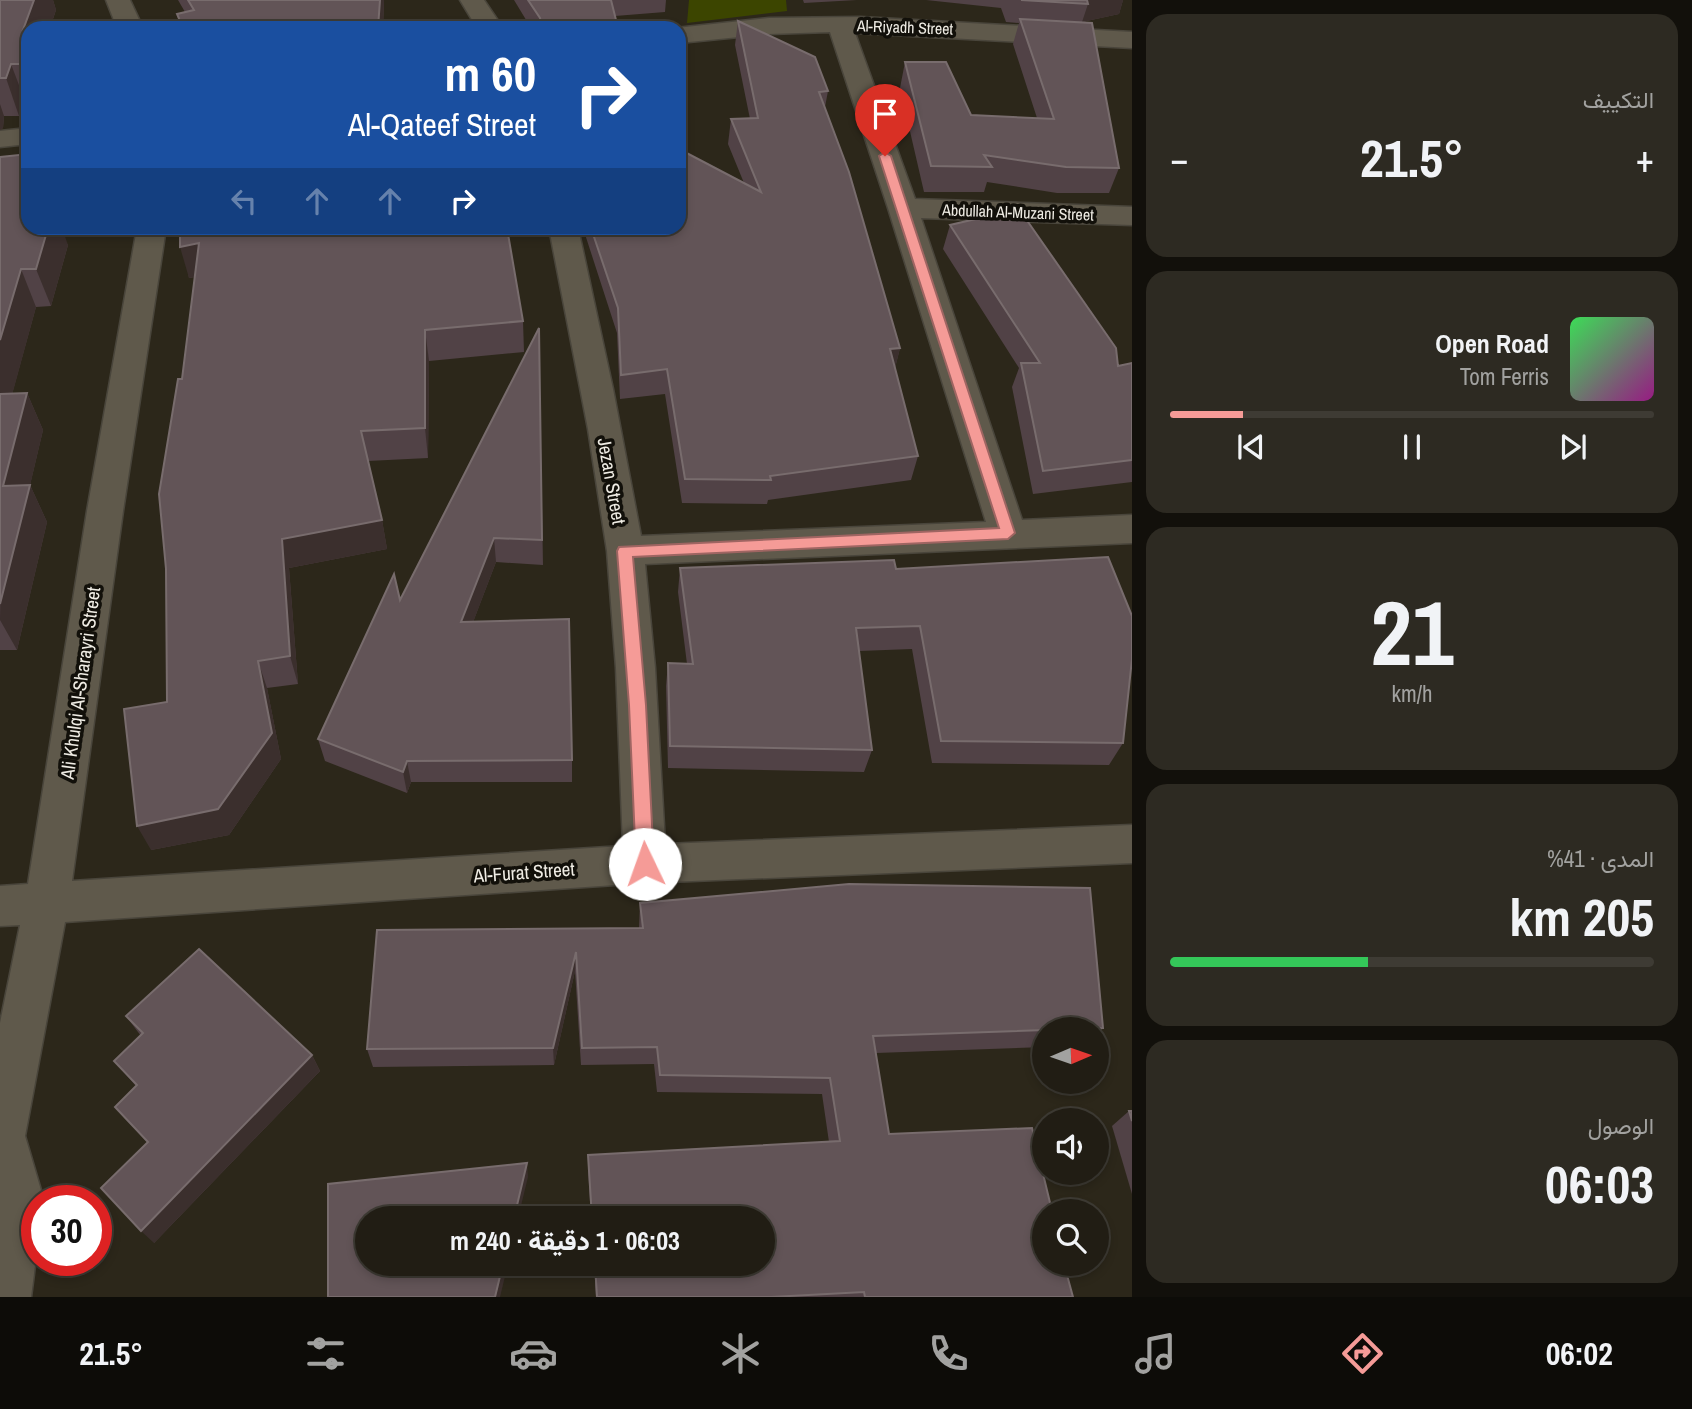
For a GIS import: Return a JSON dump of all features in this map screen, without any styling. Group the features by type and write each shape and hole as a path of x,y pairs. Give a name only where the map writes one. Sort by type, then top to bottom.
{"street":[{"path":"472,0 486,21"},
{"path":"840,25 903,208 1008,533"},
{"name":"Al-Riyadh Street","path":"686,34 767,26 840,25 940,28 1132,40"},
{"path":"0,139 21,137"},
{"name":"Abdullah Al-Muzani Street","path":"903,208 1132,216"},
{"name":"Ali Khulqi Al-Sharayri Street","path":"5,1297 18,1197 1,1140 47,903 105,511 150,235"},
{"name":"Jezan Street","path":"565,235 588,343 625,551 638,705 645,864"},
{"path":"625,551 1132,528"},
{"name":"Al-Furat Street","path":"0,905 645,864 1132,844"}],"green space":[{"path":"689,0 786,0 787,11 687,23"}],"building":[{"path":"0,0 34,0 26,21 21,21 21,64 11,64 6,78 0,78"},
{"path":"188,0 380,0 378,21 180,21 177,14 194,10"},
{"path":"528,0 611,0 616,21 541,21"},
{"path":"1021,0 1087,0 1088,4"},
{"path":"1020,19 1092,23 1119,168 1066,167 984,155 992,167 931,166 905,62 946,62 971,115 1054,119"},
{"path":"738,21 815,57 828,91 819,92 849,172 900,348 890,349 918,456 770,476 771,480 685,479 667,369 621,375 618,308 593,235 686,235 686,153 761,192 731,119 758,118"},
{"path":"21,155 21,235 46,235 36,269 21,269 0,340 0,157"},
{"path":"1019,209 1116,348 1118,366 1132,363 1132,460 1043,471 1021,363 1040,363 950,225"},
{"path":"180,235 508,235 523,321 425,330 425,428 361,431 382,520 282,539 290,656 258,661 272,733 218,809 137,826 124,709 167,702 166,569 159,494 178,379 182,379 199,243 180,247"},
{"path":"539,328 542,540 494,538 461,622 569,619 572,760 407,761 403,772 318,739 394,574 400,600"},
{"path":"27,393 3,486 30,485 0,604 0,394"},
{"path":"1108,557 1132,616 1132,659 1123,743 941,741 920,626 856,628 872,750 670,746 668,663 693,664 680,568 894,560 896,569"},
{"path":"849,884 1090,888 1102,1017 1032,1017 1032,1030 873,1036 889,1134 1032,1128 1032,1185 1046,1185 1049,1199 1032,1199 1032,1276 1067,1276 1073,1297 865,1297 864,1292 771,1297 597,1297 596,1276 775,1276 775,1206 591,1206 588,1155 840,1141 830,1078 660,1075 657,1047 582,1048 576,952 553,1048 367,1049 377,930 643,928 640,903"},
{"path":"199,949 312,1055 141,1231 112,1200 112,1185 104,1185 148,1142 115,1107 137,1085 114,1061 143,1033 126,1016"},
{"path":"527,1163 517,1206 355,1206 355,1276 500,1276 495,1297 328,1297 328,1184"}],"route":[{"path":"645,864 638,705 625,551 1008,533 885,156"}]}
